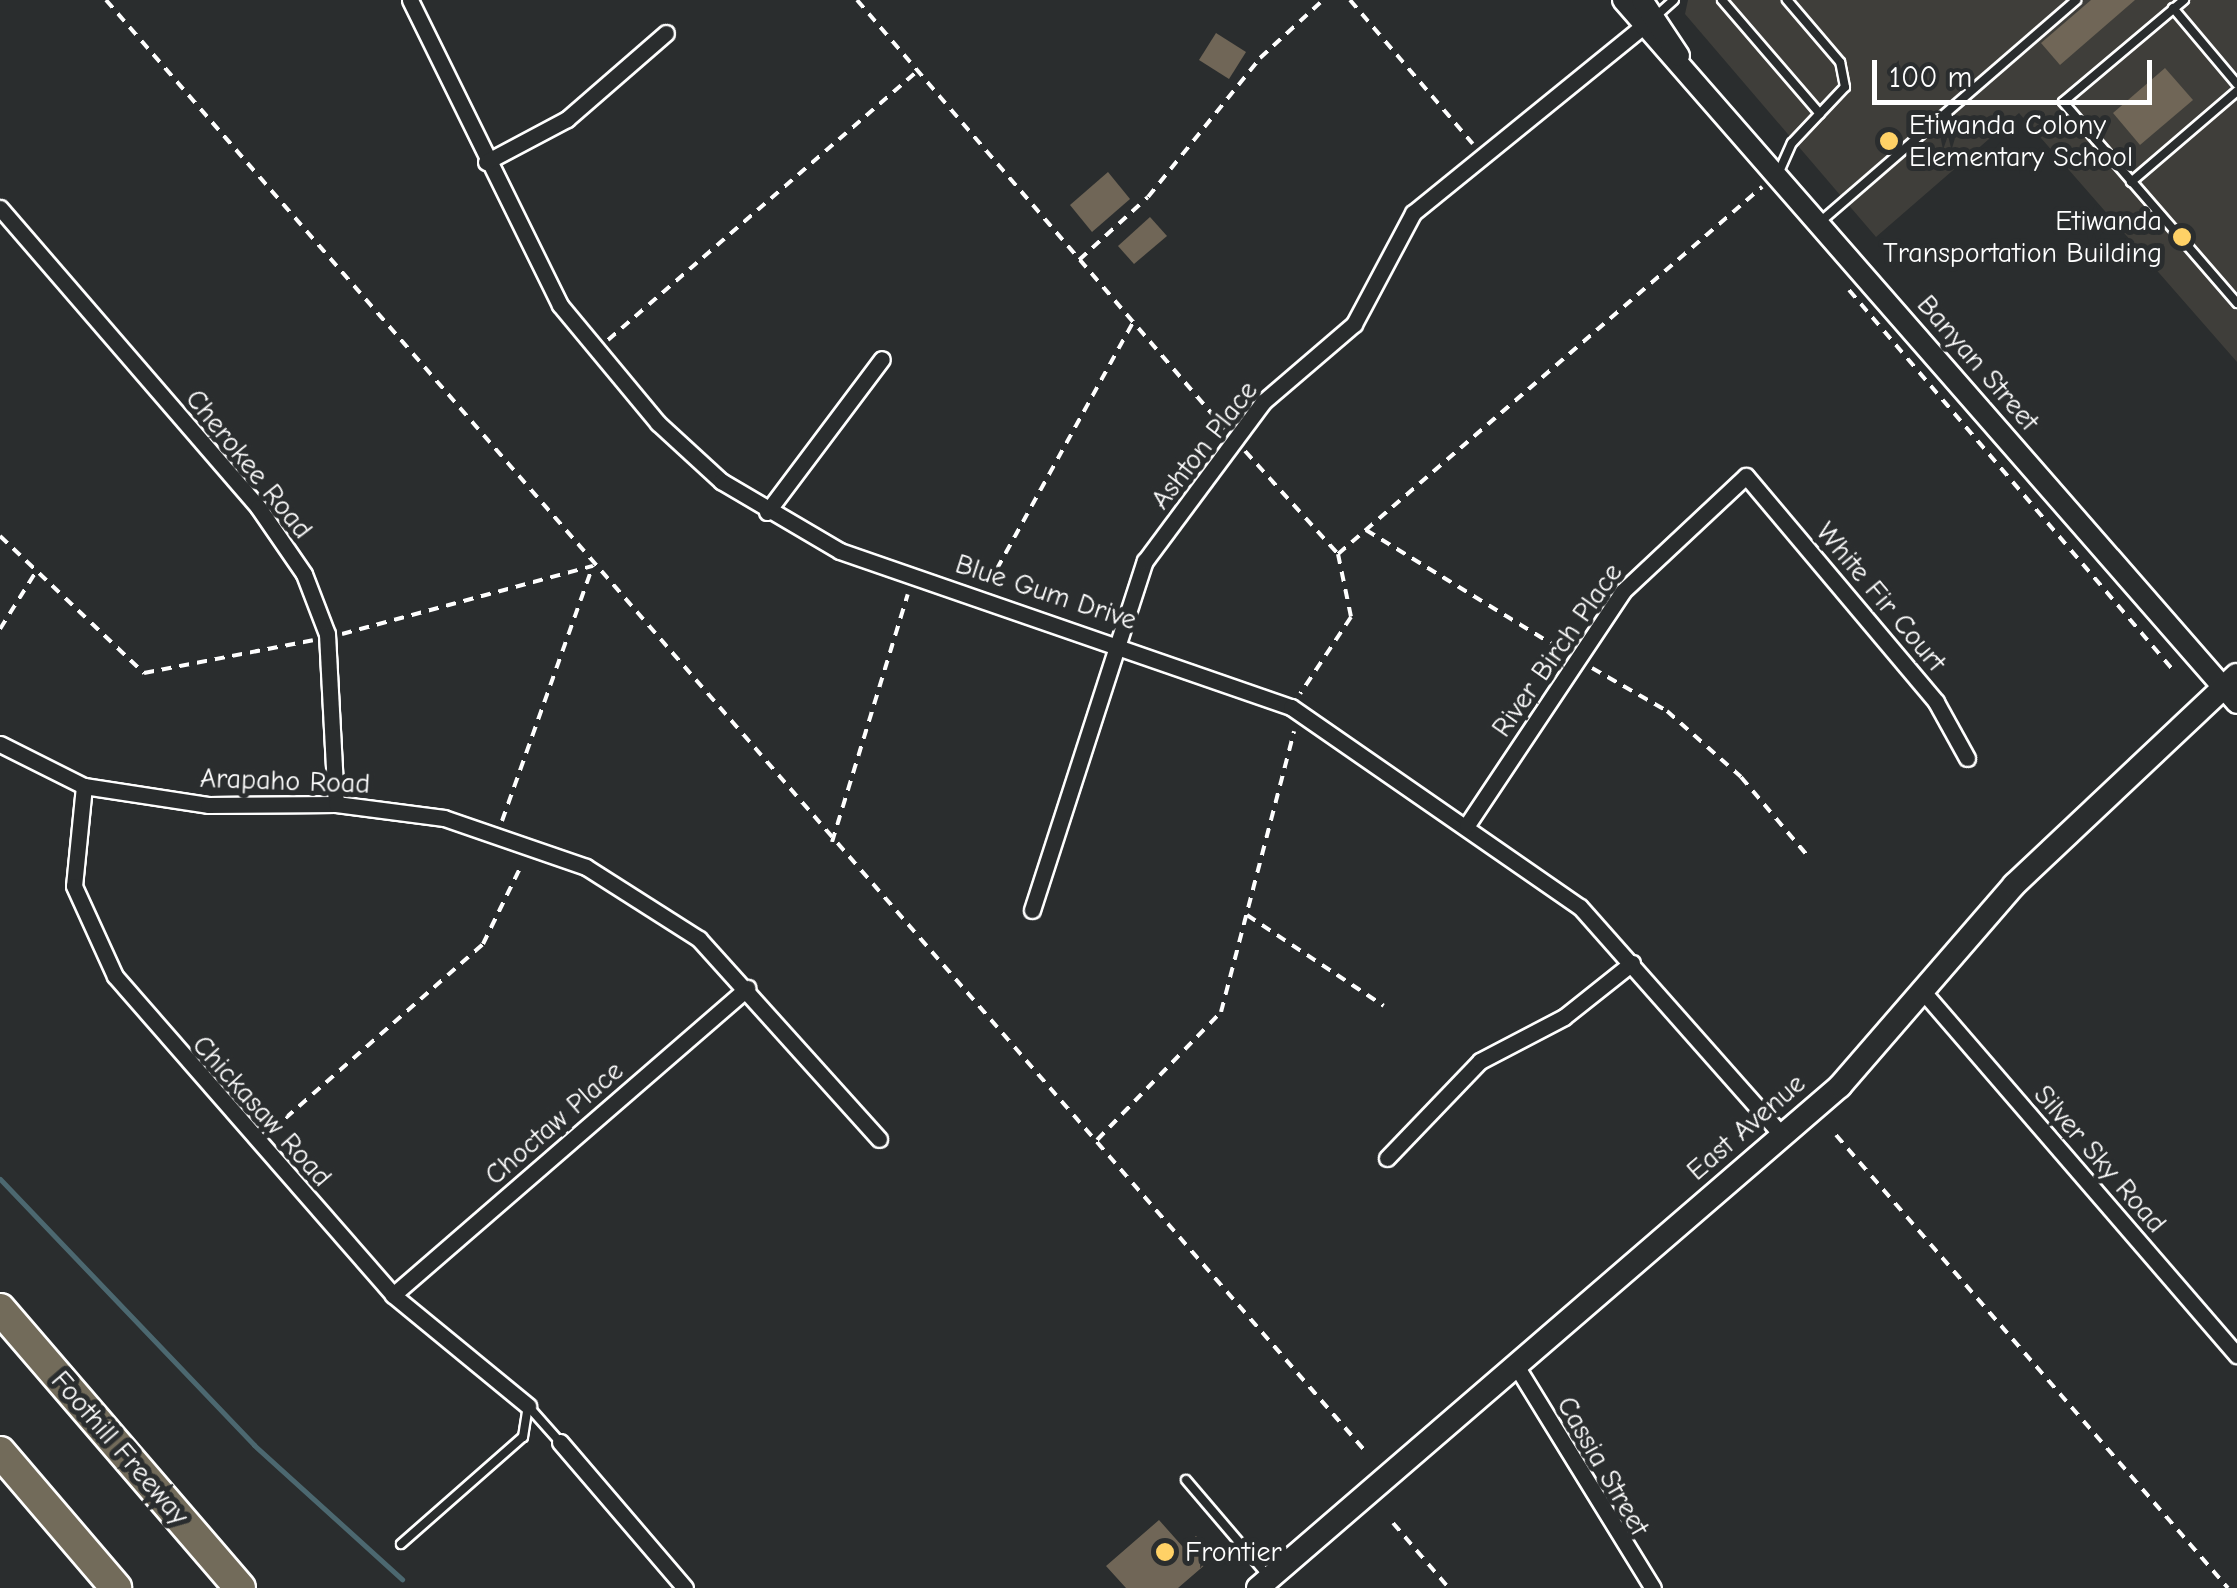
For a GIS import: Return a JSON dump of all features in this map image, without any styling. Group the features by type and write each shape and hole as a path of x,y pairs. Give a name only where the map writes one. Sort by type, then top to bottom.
{"highway":[{"name":"Foothill Freeway","path":"0,1308 240,1588"},
{"path":"0,1452 116,1588"}],"main road":[{"name":"East Avenue","path":"1264,1583 1782,1135 1926,996 2014,885 2233,689"}],"street":[{"name":"Blue Gum Drive","path":"410,0 486,162 560,305 658,423 767,512 840,551 1117,640 1295,709 1580,906 1782,1135"},
{"name":"Banyan Street","path":"1623,0 1647,14 1778,174 2233,689"},
{"name":"Ashton Place","path":"1032,910 1145,561 1263,402 1354,324 1413,213 1647,14"},
{"path":"486,162 567,119 666,33"},
{"name":"Cherokee Road","path":"0,208 258,507 304,574 327,638 336,804"},
{"path":"767,512 882,359"},
{"name":"River Birch Place","path":"1467,825 1624,591 1746,476"},
{"name":"White Fir Court","path":"1746,476 1936,702 1967,758"},
{"name":"Arapaho Road","path":"0,744 84,786 208,805 336,804 498,834 530,844 641,898 748,988 879,1140"},
{"name":"Chickasaw Road","path":"84,786 72,856 98,946 258,1143 393,1295 528,1406"},
{"path":"1387,1158 1480,1061 1564,1016 1632,962"},
{"name":"Choctaw Place","path":"393,1295 748,988"},
{"name":"Silver Sky Road","path":"1926,996 2237,1354"},
{"name":"Cassia Street","path":"1515,1364 1653,1588"},
{"path":"560,1442 685,1588"}],"lane":[{"path":"1647,14 1674,0"},
{"path":"1722,0 1820,114"},
{"path":"1778,174 1820,114 1845,87 1840,62 1787,0"},
{"path":"1820,222 2076,0"},
{"path":"2184,0 2063,102 2237,303"},
{"path":"2131,182 2237,88 2173,8"},
{"path":"528,1406 560,1442"},
{"path":"401,1544 523,1437 528,1406"},
{"path":"1186,1480 1264,1583"}],"path":[{"path":"106,0 831,843 1097,1140 1366,1452"},
{"path":"857,0 1338,554 1351,617 1295,709 1221,1012 1097,1140"},
{"path":"1079,260 1324,0"},
{"path":"1350,0 1482,156"},
{"path":"597,350 917,72"},
{"path":"1748,173 1774,204"},
{"path":"1338,554 1778,174"},
{"path":"1838,279 2174,670"},
{"path":"982,597 1134,322"},
{"path":"1366,530 1667,711 1741,777 1806,854"},
{"path":"0,536 144,673 327,638 593,566"},
{"path":"498,834 593,566"},
{"path":"0,630 37,570"},
{"path":"831,843 912,574"},
{"path":"258,1143 483,944 530,844"},
{"path":"1246,915 1384,1006"},
{"path":"1836,1135 2228,1588"},
{"path":"1392,1523 1449,1588"}],"shaded area":[{"path":"1688,0 2237,0 2237,362 2019,113 1876,237 1685,14"}],"building":[{"path":"2091,0 2135,0 2060,65 2041,43"},
{"path":"1216,33 1246,52 1229,79 1199,60"},
{"path":"2165,68 2193,100 2140,145 2113,113"},
{"path":"1108,172 1130,199 1092,232 1070,205"},
{"path":"1150,217 1167,236 1134,264 1118,246"},
{"name":"Frontier","path":"1159,1520 1183,1547 1196,1536 1214,1557 1178,1588 1126,1588 1106,1566"}],"waterway":[{"path":"0,1179 254,1445 402,1579"}],"place":[{"name":"Etiwanda Colony Elementary School","path":"1889,141"},
{"name":"Etiwanda Transportation Building","path":"2182,237"},
{"name":"Frontier","path":"1165,1552"}]}
